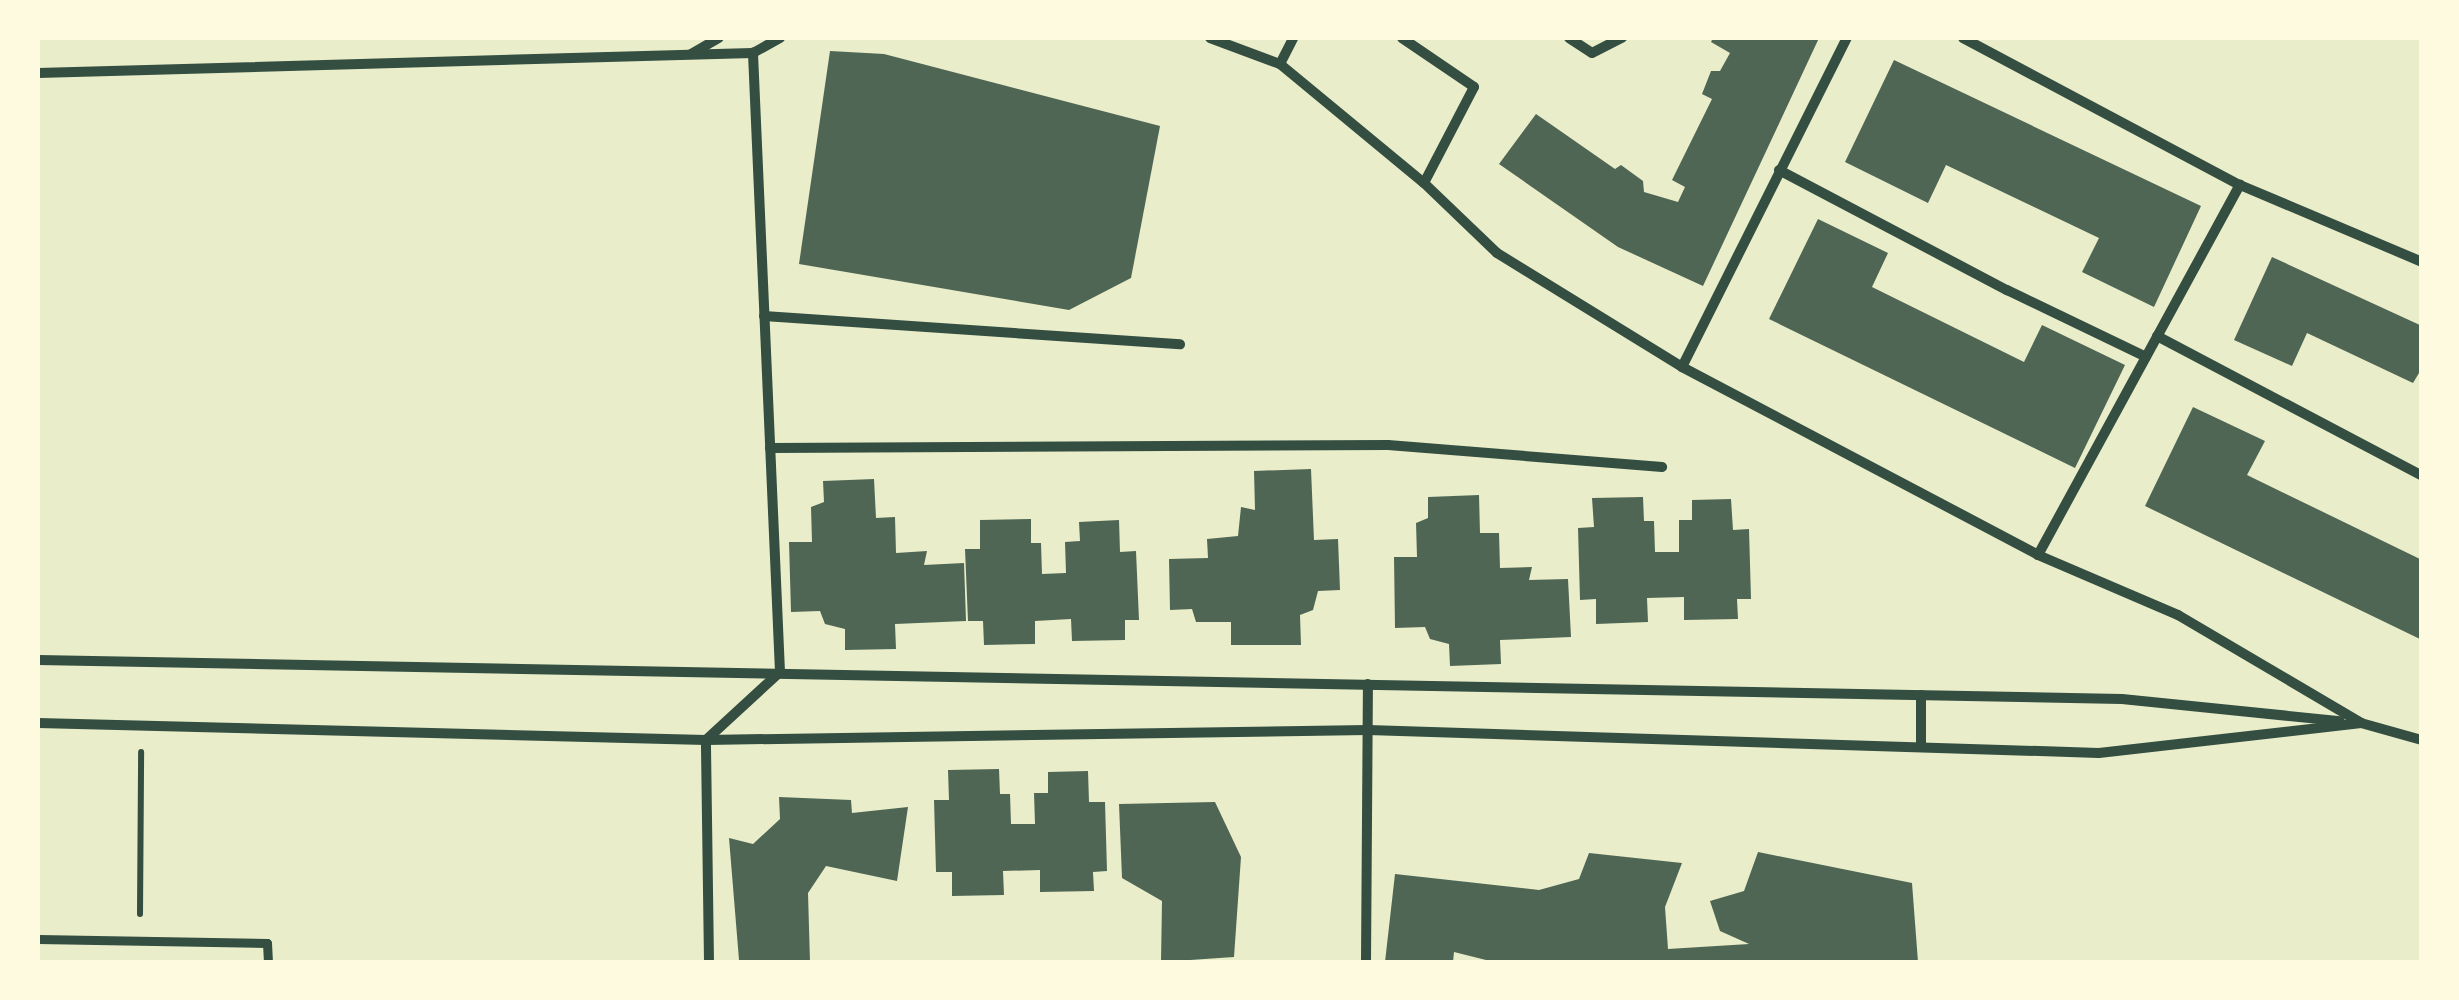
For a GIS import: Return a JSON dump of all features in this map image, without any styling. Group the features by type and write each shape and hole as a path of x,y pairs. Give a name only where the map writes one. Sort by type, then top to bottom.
{"street":[{"path":"690,55 719,38"},
{"path":"38,73 753,54 780,38"},
{"path":"1210,38 1280,64 1424,183 1497,253 1682,368 2038,555 2178,615 2361,723"},
{"path":"1280,64 1293,38"},
{"path":"1402,38 1474,87 1424,183"},
{"path":"1569,38 1592,53 1622,38"},
{"path":"1682,368 1847,38"},
{"path":"1963,38 2240,185 2422,262"},
{"path":"709,962 706,740 780,672 753,54"},
{"path":"1780,170 2006,290 2146,357"},
{"path":"2038,555 2240,185"},
{"path":"764,316 1180,344"},
{"path":"2157,336 2422,476"},
{"path":"770,448 1388,445 1662,468"},
{"path":"38,660 2122,699 2361,723 2422,740"},
{"path":"1366,962 1368,684"},
{"path":"1921,696 1921,747"},
{"path":"38,723 706,740 1368,730 2099,752 2361,723"},
{"path":"38,939 267,943 268,962"}],"path":[{"path":"140,940 141,725"}],"building":[{"path":"1713,38 1819,38 1703,286 1618,247 1499,164 1536,114 1615,169 1621,165 1643,181 1644,192 1678,202 1685,187 1672,180 1712,99 1702,94 1711,71 1720,71 1730,53 1711,42"},
{"path":"830,51 884,54 1160,126 1131,278 1069,310 799,264"},
{"path":"1894,60 2201,206 2154,307 2082,272 2099,238 1946,165 1928,203 1845,162"},
{"path":"1818,219 1888,253 1872,287 2024,362 2042,325 2125,365 2075,468 1769,319"},
{"path":"2272,257 2422,326 2422,368 2413,383 2307,333 2292,366 2234,340"},
{"path":"2193,407 2265,441 2247,475 2422,560 2422,640 2145,506"},
{"path":"1311,469 1314,540 1338,539 1340,590 1318,591 1313,610 1300,615 1301,645 1231,645 1231,622 1196,622 1192,609 1170,610 1169,559 1208,558 1207,539 1238,536 1241,507 1255,510 1254,471"},
{"path":"874,479 876,518 895,517 896,553 927,551 924,565 964,563 966,621 895,624 896,649 845,650 845,629 825,624 820,611 791,612 789,542 812,542 811,507 824,502 823,481"},
{"path":"1479,495 1480,533 1499,533 1500,568 1532,567 1529,580 1568,579 1571,637 1500,640 1501,664 1450,666 1449,644 1430,639 1425,627 1395,628 1394,557 1417,557 1416,523 1428,518 1428,497"},
{"path":"1643,497 1644,521 1654,521 1655,552 1679,552 1679,520 1692,520 1692,500 1731,499 1733,530 1749,529 1751,599 1737,599 1738,619 1684,620 1684,597 1647,598 1648,622 1596,624 1596,599 1580,600 1578,528 1594,527 1592,498"},
{"path":"1031,519 1031,543 1041,543 1042,574 1066,573 1065,542 1080,541 1079,522 1119,520 1120,552 1136,551 1139,620 1125,620 1125,640 1072,641 1071,619 1035,621 1035,644 984,645 983,621 968,621 965,549 980,549 980,520"},
{"path":"999,769 1000,794 1010,794 1011,824 1035,824 1034,793 1048,793 1048,772 1088,771 1089,802 1105,802 1107,871 1093,872 1094,891 1040,892 1040,870 1003,871 1004,895 952,896 952,872 936,872 934,800 949,800 948,770"},
{"path":"779,797 851,800 852,813 908,807 897,881 826,866 808,893 810,962 739,960 729,838 753,844 780,819"},
{"path":"1215,802 1241,857 1234,957 1161,962 1162,901 1122,878 1119,804"},
{"path":"1758,852 1912,883 1918,962 1494,962 1454,952 1453,962 1385,962 1395,874 1539,890 1579,879 1589,853 1682,863 1665,907 1668,949 1749,944 1720,931 1710,901 1744,891"}]}
